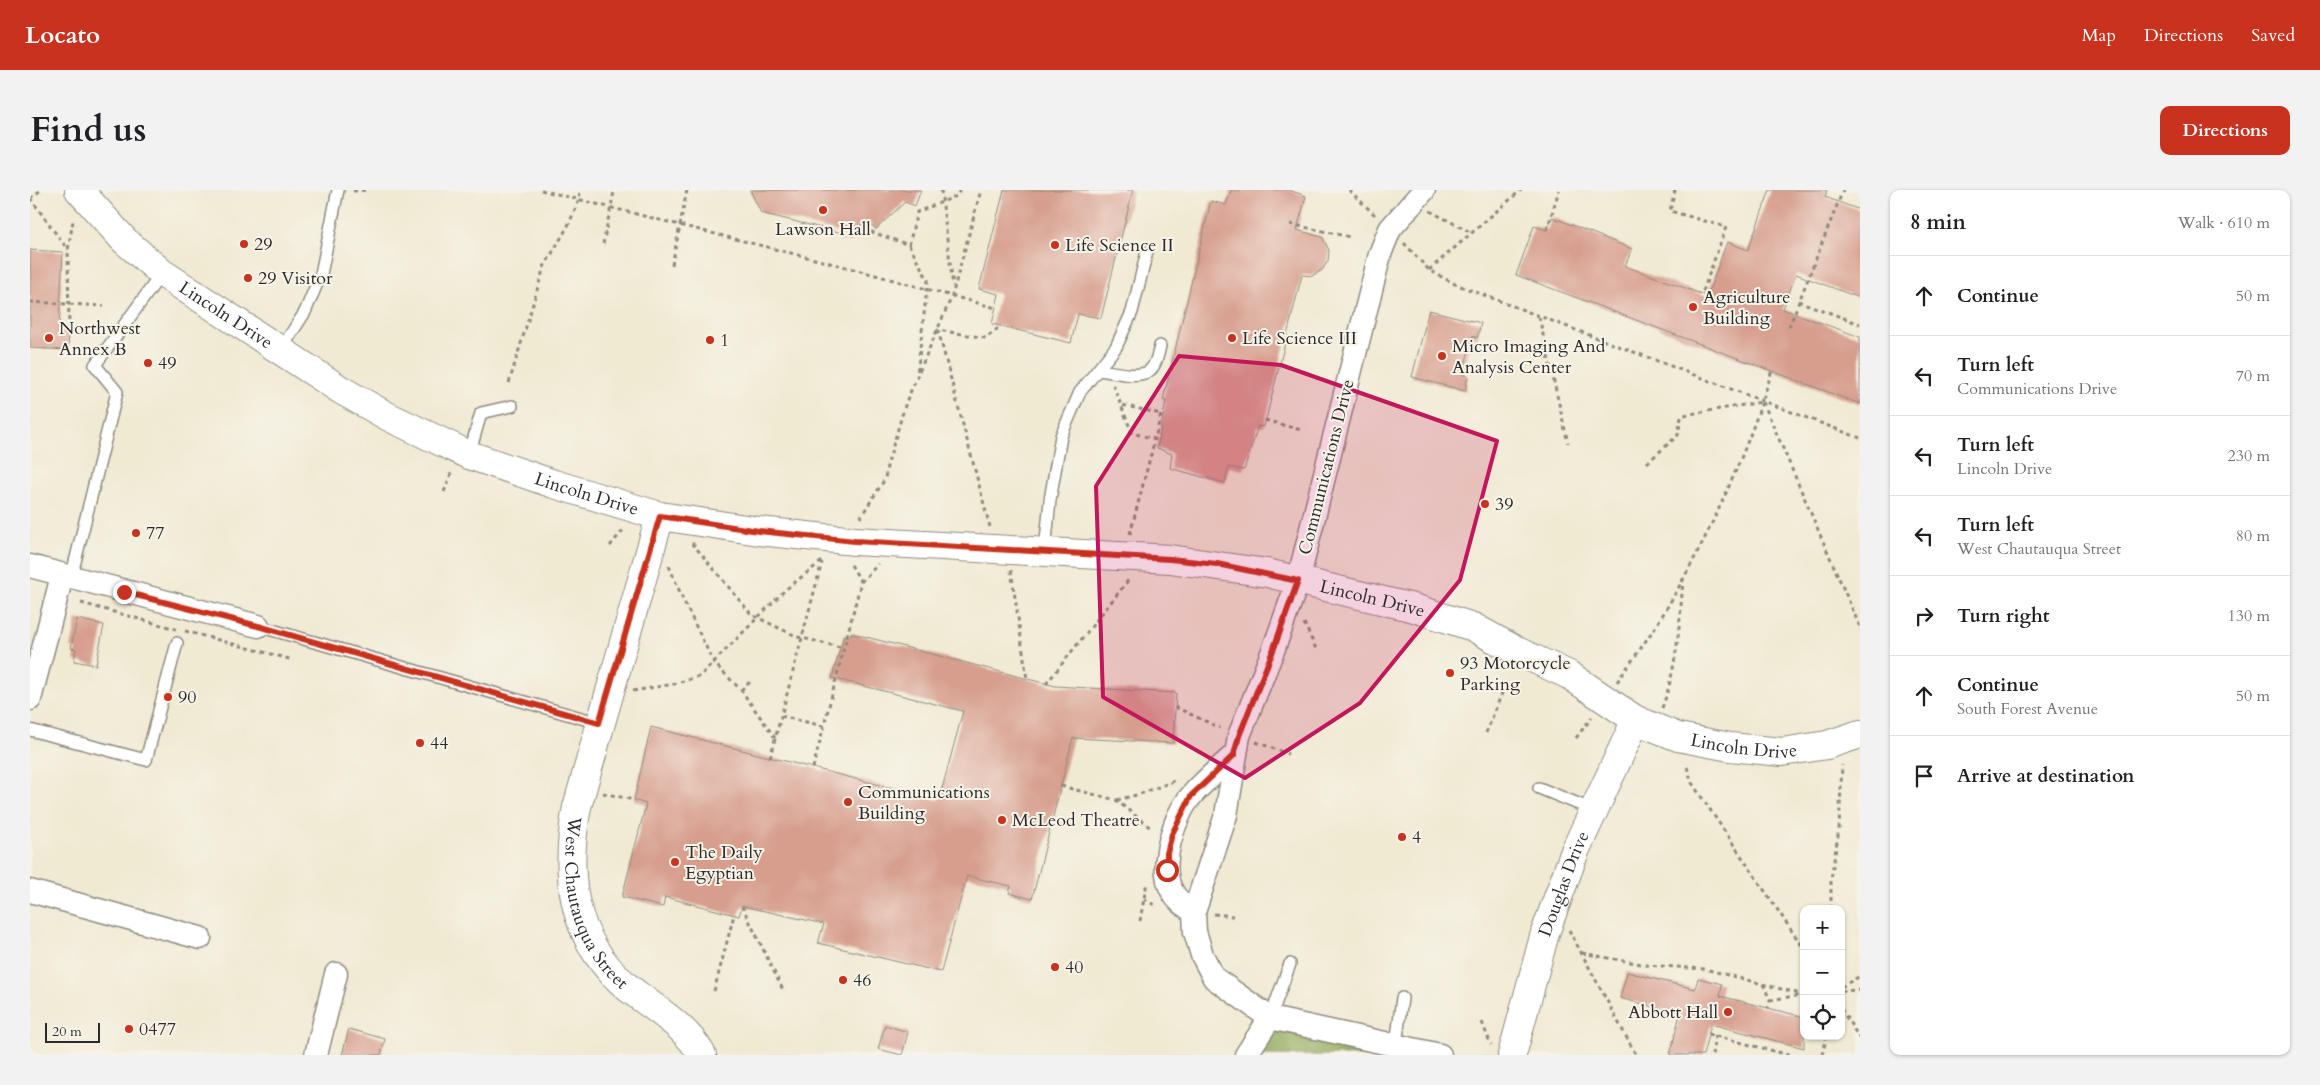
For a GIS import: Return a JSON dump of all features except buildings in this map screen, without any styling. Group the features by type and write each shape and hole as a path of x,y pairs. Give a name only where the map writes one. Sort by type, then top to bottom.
{"street":[{"name":"Lincoln Drive","path":"79,190 124,240 162,273 280,351 461,462 554,484 660,516 759,531 855,541 1045,551 1217,564 1414,608 1473,627 1517,651 1648,715 1678,737 1730,747 1782,752 1828,744 1860,734"},
{"name":"Communications Drive","path":"1426,200 1390,229 1380,254 1298,581 1239,736 1234,755 1226,815 1194,912 1195,932 1202,955 1214,978 1270,1018 1440,1055"},
{"name":"West Chautauqua Street","path":"660,516 599,723 572,832 571,878 581,927 600,956 625,985 672,1022 702,1055"},
{"path":"30,566 63,583 258,626"},
{"path":"30,700 63,583"},
{"name":"Douglas Drive","path":"1503,1054 1544,934 1593,810 1648,715"},
{"path":"1194,912 1178,901 1171,890 1167,870 1167,853 1172,834 1191,796 1234,755"},
{"path":"30,891 200,938"},
{"path":"316,1055 336,974"},
{"path":"1246,1055 1270,1018"}],"lane":[{"path":"280,351 305,312 322,274 338,190"},
{"path":"1045,551 1050,500 1060,436 1080,392 1102,370 1116,347 1132,312 1147,252"},
{"path":"63,583 117,392 95,365 162,273"},
{"path":"1102,370 1137,374 1148,372 1155,364 1160,346"},
{"path":"461,462 481,412 512,406"},
{"path":"258,626 599,723"},
{"path":"30,730 146,760 177,643"},
{"path":"1539,788 1593,810"},
{"path":"1270,1018 1290,964"},
{"path":"1396,1045 1402,998"}],"path":[{"path":"41,190 30,198 68,250"},
{"path":"541,190 996,308"},
{"path":"509,383 544,267 568,226 580,190"},
{"path":"672,265 686,190"},
{"path":"941,190 954,289"},
{"path":"916,380 928,280 909,245 917,212 957,196 960,190"},
{"path":"859,523 875,492 885,479 906,402 952,296 981,190"},
{"path":"1349,190 1382,221"},
{"path":"1429,270 1521,190"},
{"path":"1547,230 1559,190"},
{"path":"1675,190 1670,211 1726,227 1702,294"},
{"path":"1788,327 1843,190"},
{"path":"603,244 614,192"},
{"path":"1426,200 1472,233"},
{"path":"69,329 68,250 73,220"},
{"path":"1290,224 1350,237"},
{"path":"863,229 909,245"},
{"path":"1401,240 1429,270 1455,284 1860,438"},
{"path":"1798,301 1860,324"},
{"path":"30,302 104,306"},
{"path":"1539,317 1568,443"},
{"path":"938,330 986,338 1001,326"},
{"path":"938,330 990,527"},
{"path":"1102,370 1122,405 1132,433 1155,439"},
{"path":"1617,683 1662,616 1705,536 1763,402 1772,370"},
{"path":"1647,463 1678,435 1681,418 1684,415 1763,402"},
{"path":"1763,402 1860,627"},
{"path":"1122,405 1162,414 1130,534"},
{"path":"1265,420 1301,430"},
{"path":"444,492 461,462"},
{"path":"610,546 624,529"},
{"path":"690,541 752,616 802,638 844,648"},
{"path":"631,692 674,684 700,676 785,590 822,561 770,758"},
{"path":"849,562 862,582"},
{"path":"813,768 862,582 878,563"},
{"path":"668,565 714,663 741,690 776,738"},
{"path":"1011,568 1027,679"},
{"path":"1046,684 1130,577"},
{"path":"1648,715 1668,692 1679,625 1683,578"},
{"path":"63,583 292,660"},
{"path":"1300,615 1317,652"},
{"path":"741,690 750,682"},
{"path":"1486,733 1502,693 1490,689"},
{"path":"781,716 823,726"},
{"path":"1576,738 1593,717"},
{"path":"1831,905 1831,879 1838,829 1842,765"},
{"path":"1687,767 1692,783 1800,944"},
{"path":"1116,800 1140,794 1180,779"},
{"path":"1061,786 1116,800 1157,834"},
{"path":"614,796 634,800"},
{"path":"1140,921 1148,881"},
{"path":"742,906 784,990"},
{"path":"714,991 734,915"},
{"path":"1567,926 1636,1055"},
{"path":"1582,953 1646,965 1705,969 1800,994"},
{"path":"1845,985 1860,976"},
{"path":"1763,984 1770,1000 1768,1008"},
{"path":"1845,992 1860,990"},
{"path":"1770,1000 1800,995"},
{"path":"1845,1015 1860,1039"},
{"path":"1482,1022 1503,1054"},
{"path":"1708,1034 1789,1055"},
{"path":"1712,1055 1714,1036"},
{"path":"1822,1055 1826,1040"}],"highlighted area":[{"path":"1179,356 1281,365 1497,441 1460,580 1360,703 1245,778 1103,697 1096,486"}],"green space":[{"path":"1279,1029 1393,1055 1261,1055 1264,1045"}],"place":[{"name":"Lawson Hall","path":"823,210"},
{"name":"29","path":"244,244"},
{"name":"Life Science II","path":"1055,245"},
{"name":"29 Visitor","path":"248,278"},
{"name":"Agriculture Building","path":"1693,307"},
{"name":"Northwest Annex B","path":"49,338"},
{"name":"Life Science III","path":"1232,338"},
{"name":"1","path":"710,340"},
{"name":"Micro Imaging And Analysis Center","path":"1442,356"},
{"name":"49","path":"148,363"},
{"name":"39","path":"1485,504"},
{"name":"77","path":"136,533"},
{"name":"93 Motorcycle Parking","path":"1450,673"},
{"name":"90","path":"168,697"},
{"name":"44","path":"420,743"},
{"name":"Communications Building","path":"848,802"},
{"name":"McLeod Theatre","path":"1002,820"},
{"name":"4","path":"1402,837"},
{"name":"The Daily Egyptian","path":"675,862"},
{"name":"40","path":"1055,967"},
{"name":"46","path":"843,980"},
{"name":"Abbott Hall","path":"1728,1012"},
{"name":"0477","path":"129,1029"}],"route":[{"path":"124,592 258,626 599,723 660,516 759,531 855,541 1170,559 1217,564 1298,581 1239,736 1234,755 1191,796 1172,834 1167,853 1167,870"}]}
